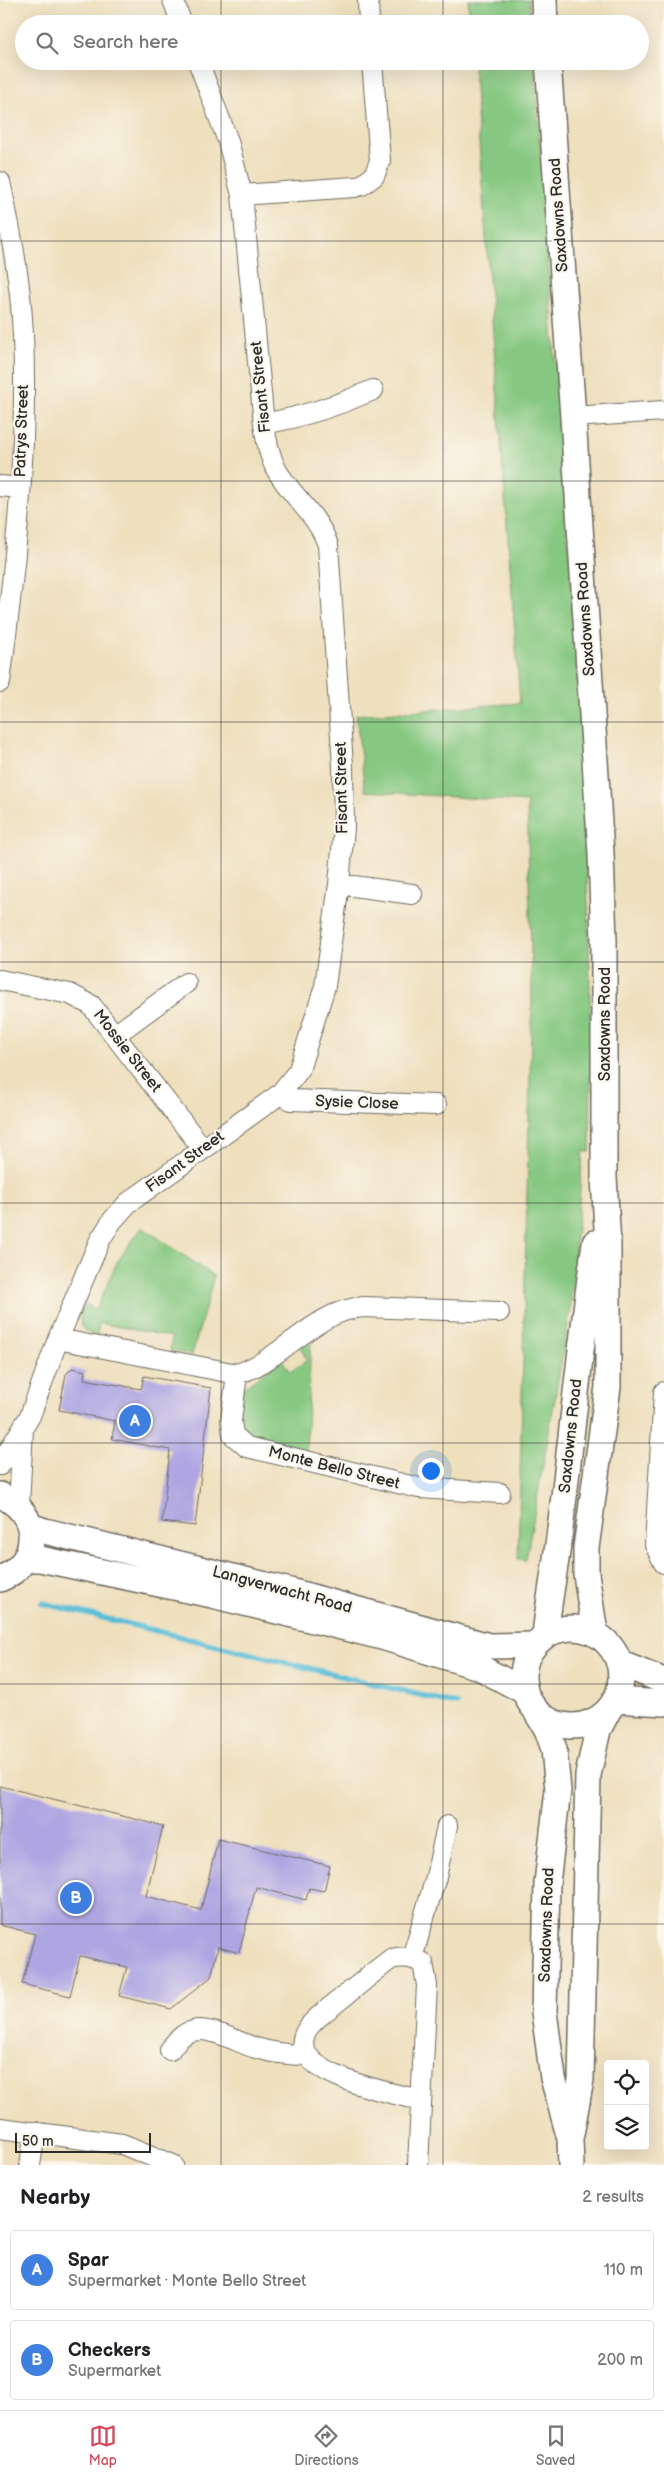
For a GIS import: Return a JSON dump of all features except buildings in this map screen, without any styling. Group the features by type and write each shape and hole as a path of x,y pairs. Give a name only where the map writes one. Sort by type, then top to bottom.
{"street":[{"path":"173,0 179,15"},
{"path":"368,0 369,15"},
{"path":"544,0 545,15"},
{"name":"Fisant Street","path":"0,1465 23,1428 100,1240 112,1221 128,1203 280,1094 299,1070 323,993 339,884 344,828 343,766 328,545 316,522 276,468 270,454 264,424 242,195 228,141 201,70"},
{"path":"242,195 355,187 368,182 374,176 380,161 373,70"},
{"name":"Saxdowns Road","path":"549,70 574,417 601,854 605,1008 604,1178 608,1245 608,1387 586,1548 586,1574 595,1633"},
{"name":"Patrys Street","path":"0,182 12,236 23,333 24,407 15,552 0,682"},
{"path":"264,424 311,414 342,404 373,390"},
{"path":"574,417 664,411"},
{"path":"0,486 20,488"},
{"path":"339,884 412,894"},
{"name":"Mossie Street","path":"0,980 78,996 91,1005 202,1149"},
{"path":"115,1035 186,983"},
{"name":"Sysie Close","path":"280,1094 292,1100 436,1105"},
{"name":"Saxdowns Road","path":"540,1640 560,1537 575,1392 604,1178"},
{"path":"58,1339 237,1374 253,1369 327,1318 344,1310 364,1307 499,1312"},
{"name":"Monte Bello Street","path":"237,1374 231,1421 233,1435 247,1447 419,1488 500,1493"},
{"path":"664,1392 656,1544 664,1562"},
{"name":"Fisant Street","path":"16,1509 23,1428"},
{"path":"0,1579 18,1568 25,1560 30,1549 16,1509"},
{"name":"Langverwacht Road","path":"16,1509 45,1532 290,1591 489,1646 540,1640"},
{"name":"Langverwacht Road","path":"25,1560 40,1559 212,1595 382,1637 479,1667 524,1691"},
{"path":"570,1627 583,1628 595,1633 606,1641 619,1663 621,1675 620,1688 611,1706 586,1724 573,1726 554,1722 537,1713 524,1691 522,1678 523,1665 540,1640 570,1627"},
{"path":"619,1663 664,1681"},
{"path":"611,1706 664,1703"},
{"name":"Saxdowns Road","path":"571,2165 570,2139 581,2080 588,1775 598,1730 611,1706"},
{"name":"Saxdowns Road","path":"537,1713 547,1729 554,1749 558,1790 546,1883 544,2012 553,2078 570,2139"},
{"path":"412,1958 436,1877 447,1826"},
{"path":"418,2165 427,1985 423,1964 412,1958 391,1959 313,2021 303,2037 303,2047 306,2055 313,2063 326,2070 355,2083 421,2100"},
{"path":"170,2050 174,2043 182,2036 193,2031 206,2030 270,2052 306,2055"},
{"path":"0,2128 122,2144 173,2165"},
{"path":"30,2165 35,2132"}],"green space":[{"path":"468,0 529,0 530,15 469,15"},
{"path":"474,70 535,70 576,662 588,907 591,1070 590,1152 583,1152 570,1314 526,1560 518,1559 532,994 527,802 365,791 356,715 520,703"},
{"path":"142,1227 214,1276 192,1355 170,1350 172,1337 99,1323 97,1336 88,1333 81,1327 80,1316 84,1304 96,1309 117,1262"},
{"path":"311,1339 306,1453 274,1447 253,1440 245,1434 240,1426 238,1412 242,1388 282,1360 290,1372 307,1360 300,1347"}],"waterway":[{"path":"42,1603 456,1704"}],"place":[{"name":"Spar","path":"135,1421"},
{"name":"Checkers","path":"76,1898"}]}
